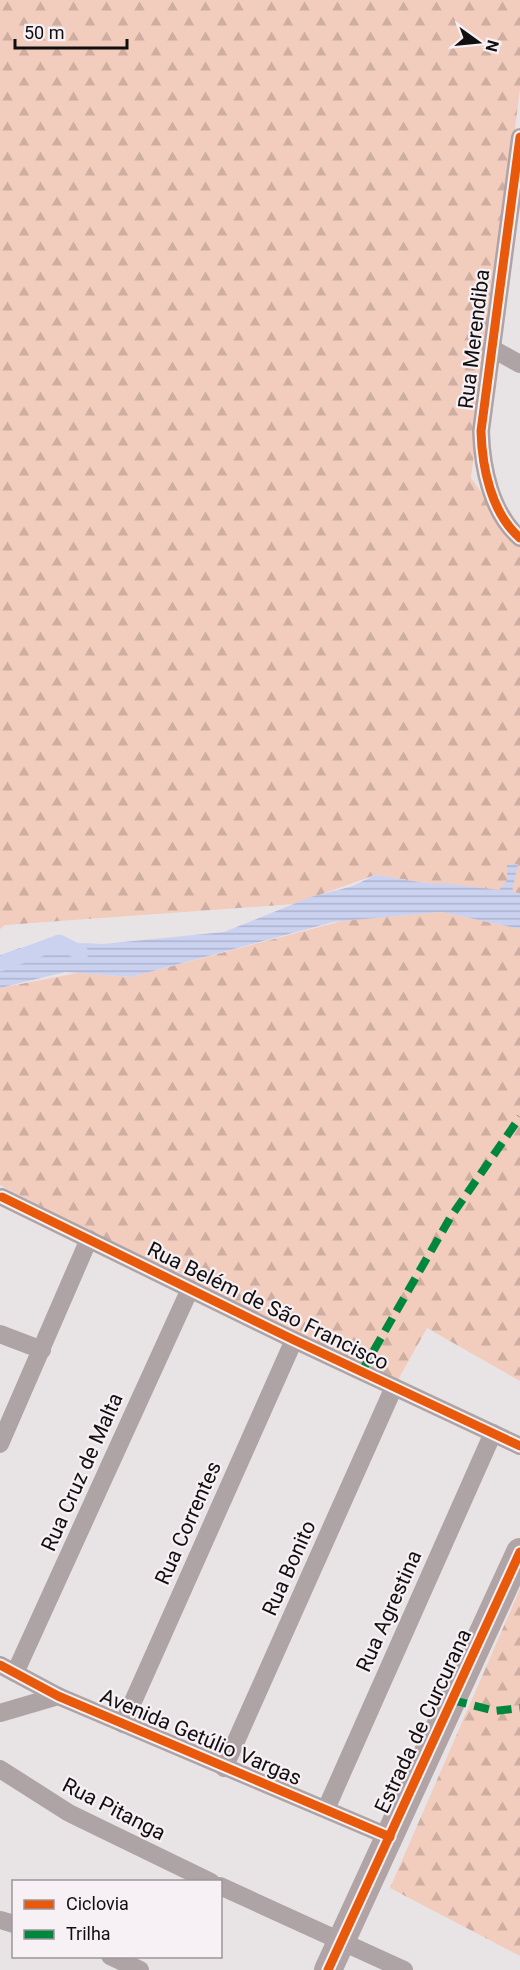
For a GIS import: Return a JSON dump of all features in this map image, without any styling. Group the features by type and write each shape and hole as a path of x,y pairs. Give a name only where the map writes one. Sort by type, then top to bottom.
{"main road":[{"name":"Estrada de Curcurana","path":"328,1970 520,1552"}],"street":[{"name":"Rua Merendiba","path":"520,137 515,202 491,348 481,431 482,453 497,504 505,520 520,538"},
{"path":"491,348 520,364"},
{"name":"Rua Belém de São Francisco","path":"2,1197 294,1340 520,1446"},
{"path":"0,1444 89,1239"},
{"name":"Rua Cruz de Malta","path":"8,1669 190,1289"},
{"path":"0,1334 42,1350"},
{"name":"Rua Correntes","path":"123,1724 294,1340"},
{"name":"Rua Bonito","path":"224,1768 394,1387"},
{"name":"Rua Agrestina","path":"326,1809 493,1433"},
{"name":"Avenida Getúlio Vargas","path":"8,1669 58,1696 390,1837"},
{"path":"0,1713 58,1696"},
{"name":"Rua Pitanga","path":"0,1769 69,1813 142,1850 209,1880"},
{"path":"222,1887 404,1970"},
{"path":"114,1958 140,1970"}],"green space":[{"path":"0,0 520,0 520,89 471,478 517,543 520,544 520,897 375,875 294,904 5,925 0,929"},
{"path":"441,912 520,929 520,1381 427,1328 394,1387 0,1185 0,988 78,973 131,977 342,921"},
{"path":"520,1589 520,1956 390,1888"}],"water":[{"path":"518,864 512,892 520,893 520,929 441,912 333,922 131,977 65,972 0,988 0,955 20,948 82,943 103,944 224,932 311,897 353,886 375,875 426,883 499,890 507,880 507,865"}],"waterway":[{"path":"0,964 59,942 81,953"}],"marked path":[{"path":"362,1371 450,1218 520,1117"},
{"path":"452,1700 495,1711 520,1708"}],"cycle path":[{"path":"520,137 481,431 483,459 495,503 510,528 520,538"},
{"path":"2,1197 294,1340 520,1446"},
{"path":"328,1970 520,1552"},
{"path":"0,1665 58,1696 390,1837"}]}
